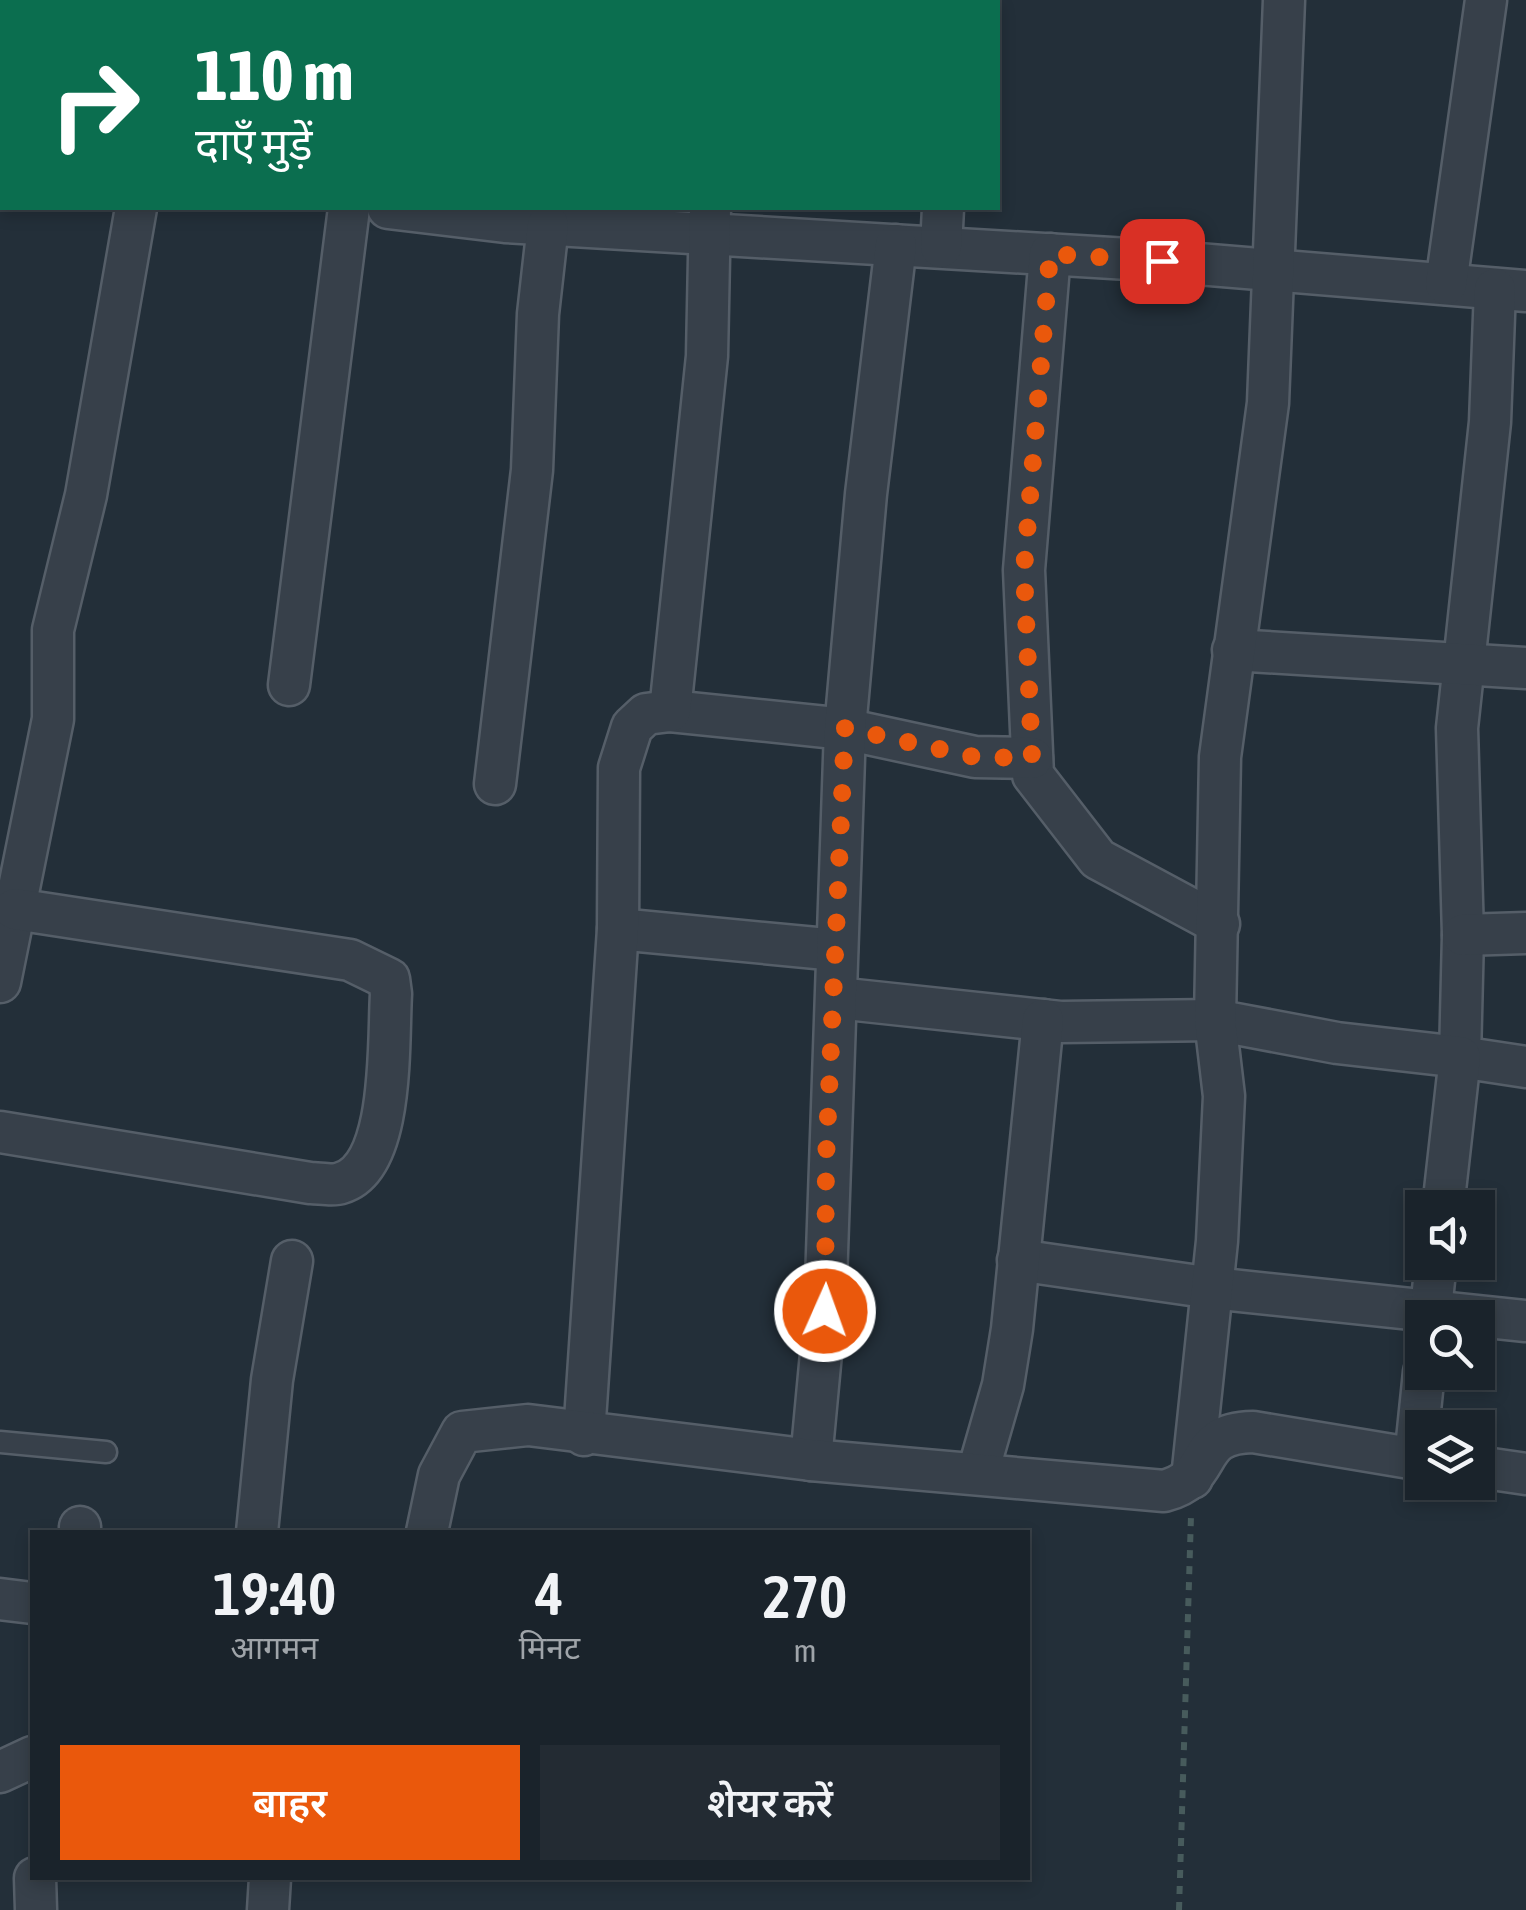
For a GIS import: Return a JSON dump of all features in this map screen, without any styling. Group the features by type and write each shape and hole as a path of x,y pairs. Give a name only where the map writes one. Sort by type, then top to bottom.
{"street":[{"path":"1192,1478 1212,1288 1224,1096 1215,1020 1220,757 1268,403 1284,0"},
{"path":"1446,284 1486,0"},
{"path":"1,972 53,719 53,630 86,495 136,210"},
{"path":"289,685 350,210"},
{"path":"428,210 548,225 708,221 896,245 1511,290 1490,422 1456,728 1462,935 1460,1058 1445,1190"},
{"path":"941,248 943,210"},
{"path":"670,711 706,356 708,221"},
{"path":"495,784 532,470 538,314 548,225"},
{"path":"811,1460 825,1311 826,1160 837,998 845,728 866,494 896,245"},
{"path":"1050,254 1024,570 1033,775 1098,859 1219,924"},
{"path":"1233,650 1526,668"},
{"path":"584,1435 618,929 619,768 625,741 646,714 670,711 845,728 975,757 1032,758"},
{"path":"0,1132 310,1184 342,1183 368,1164 381,1130 390,1014 389,979 350,960 15,909"},
{"path":"618,929 837,950"},
{"path":"1462,935 1526,933"},
{"path":"837,998 1043,1020 1215,1020 1337,1042 1526,1067"},
{"path":"978,1472 1003,1384 1043,1020"},
{"path":"1018,1260 1405,1311"},
{"path":"257,1530 272,1380 292,1261"},
{"path":"1495,1319 1526,1321"},
{"path":"427,1530 439,1476 462,1432 528,1425 584,1435 811,1460 1164,1491 1192,1478 1212,1445 1227,1432 1253,1432 1405,1457"},
{"path":"1495,1470 1526,1474"},
{"path":"0,1599 30,1603"},
{"path":"0,1772 30,1758"},
{"path":"35,1880 36,1910"},
{"path":"268,1910 270,1880"}],"lane":[{"path":"0,1442 106,1452"}],"path":[{"path":"1179,1910 1192,1478"}],"route":[{"path":"825,1311 826,1160 837,998 845,728 975,757 1032,758 1024,570 1050,254 1162,261"}]}
